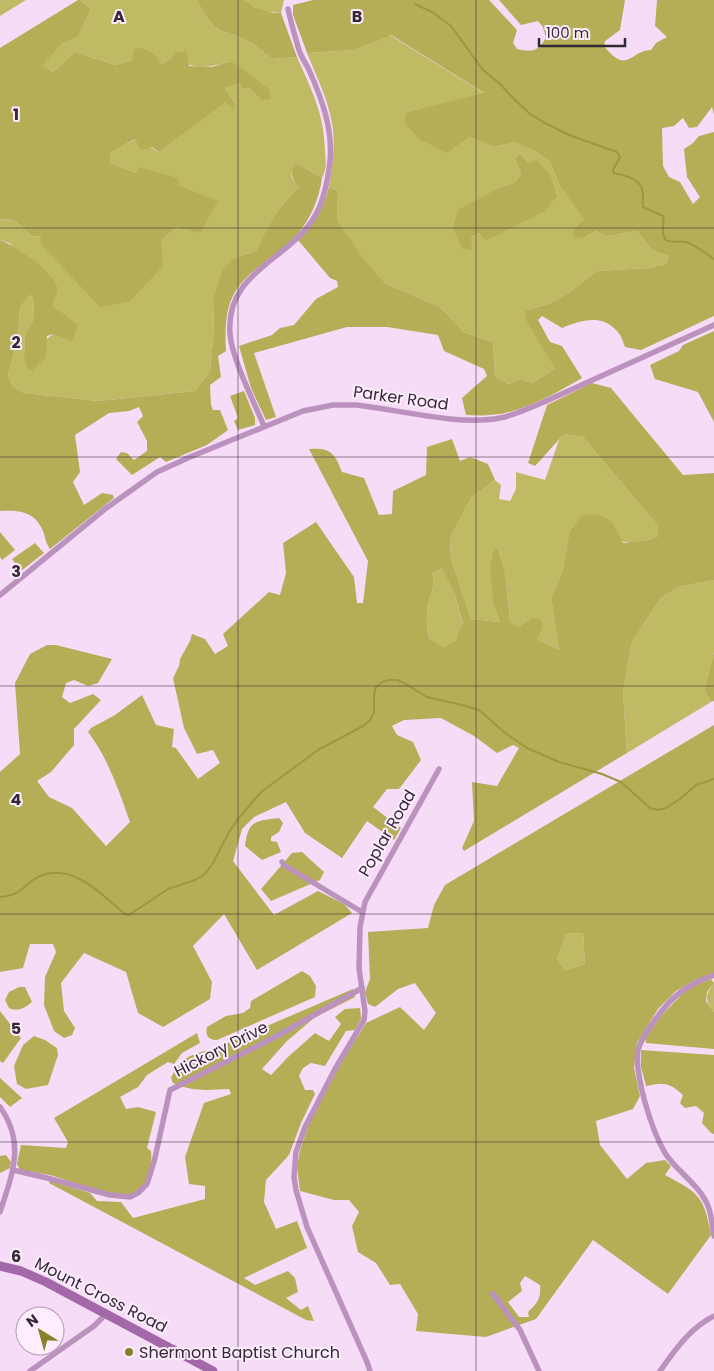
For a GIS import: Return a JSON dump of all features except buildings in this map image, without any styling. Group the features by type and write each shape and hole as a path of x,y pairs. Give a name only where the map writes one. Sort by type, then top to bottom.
{"main road":[{"name":"Mount Cross Road","path":"0,1266 20,1271 46,1282 108,1313 213,1371"}],"street":[{"path":"264,426 231,344 230,321 233,307 241,288 253,274 300,236 315,216 324,192 330,160 327,117 299,50 288,10"},
{"name":"Parker Road","path":"0,595 105,509 146,479 176,463 264,426 320,406 344,404 456,419 478,420 498,418 521,412 714,325"},
{"name":"Poplar Road","path":"370,1371 307,1227 296,1190 294,1164 298,1145 305,1127 335,1069 363,1022 365,1011 360,960 362,912 375,882 439,769"},
{"path":"282,862 362,912"},
{"path":"714,975 689,985 670,1002 644,1036 638,1056 642,1087 659,1141 670,1159 704,1197 711,1214 714,1236"},
{"name":"Hickory Drive","path":"13,1170 110,1195 130,1197 138,1193 147,1184 154,1162 170,1090 277,1036 362,988"},
{"path":"0,1107 8,1121 15,1142 16,1158 0,1212"},
{"path":"493,1294 520,1330 539,1371"},
{"path":"30,1371 94,1326 108,1313"},
{"path":"660,1371 690,1333 705,1320 714,1316"}],"shaded area":[{"path":"0,0 26,0 0,16"},
{"path":"78,0 91,9 78,37 62,44 42,66 53,72 75,52 115,65 132,60 135,48 140,48 154,54 161,65 172,57 174,53 186,51 189,66 212,67 231,61 269,89 271,99 261,100 249,88 242,88 239,83 225,88 236,105 232,108 225,102 159,152 152,147 141,150 135,139 110,153 110,163 136,173 140,167 177,178 180,186 218,201 200,233 177,227 161,241 163,266 129,302 100,307 40,243 41,236 32,236 14,220 0,219 0,48"},
{"path":"80,0 196,0 210,22 220,31 235,35 253,44 272,59 297,57 320,114 326,158 324,175 322,178 298,164 291,173 292,178 299,187 274,216 256,251 234,258 213,300 214,329 210,371 195,391 98,401 24,393 13,387 8,375 18,338 20,307 30,295 34,300 33,321 25,335 24,357 53,334 53,306 57,288 9,243 0,240 0,219 14,220 32,236 161,241 177,227 136,173 110,163 109,153 136,139 159,152 225,101 236,105 225,88 239,83 242,88 249,88 261,100 231,61 214,66 201,67 172,57 161,65 132,60 115,65 75,52 53,72 41,66 62,44 78,37 91,9"},
{"path":"196,0 244,0 254,7 273,13 281,13 297,57 272,59 253,44 235,35 220,31 210,22"},
{"path":"244,0 284,0 281,13 261,10"},
{"path":"313,0 489,0 517,30 513,43 517,49 531,51 540,46 546,38 543,27 538,21 521,25 499,0 625,0 620,30 605,41 604,46 612,55 624,60 651,50 656,43 667,37 655,26 657,0 714,0 714,115 712,107 697,127 689,128 683,118 674,126 662,128 663,166 669,177 680,182 693,204 700,197 687,177 684,149 699,136 714,132 714,316 641,350 625,347 617,331 609,324 589,320 562,328 542,316 538,320 550,342 562,346 582,378 526,407 514,411 484,415 466,415 462,398 487,376 484,369 444,351 438,335 387,327 347,327 254,353 276,417 266,420 251,388 239,346 272,335 280,328 294,325 316,299 338,287 337,281 330,278 298,240 317,216 329,187 338,191 337,220 365,261 386,284 440,307 464,332 493,342 495,377 509,384 520,379 532,383 555,369 525,318 526,310 549,304 570,292 597,271 648,268 666,264 669,256 653,251 637,231 607,236 595,231 583,239 574,236 572,231 584,219 560,186 549,161 538,153 515,142 494,147 469,137 447,153 418,138 404,121 407,112 484,93 391,35 354,50 307,53 293,15 293,5"},
{"path":"390,35 485,94 407,112 494,147 515,142 538,153 549,161 560,186 585,219 572,231 583,239 595,231 607,236 637,231 653,251 669,256 666,264 648,268 597,271 570,292 549,304 526,310 526,318 555,369 532,383 520,379 509,384 495,377 493,342 464,332 440,307 386,284 365,262 337,220 338,191 329,187 334,137 331,120 323,91 307,53 354,50","holes":["519,153 529,163 485,241 479,233 471,237 497,189 515,182 521,174 515,159"]},
{"path":"519,153 529,163 537,160 550,175 557,196 545,211 485,241 479,233 471,237 472,250 462,248 453,227 458,210 497,189 515,182 521,174 515,159"},
{"path":"298,164 322,178 319,194 313,209 295,237 252,272 238,288 228,310 226,351 218,356 221,377 210,385 213,410 220,410 228,430 207,445 166,462 160,457 132,475 116,459 121,452 127,453 134,460 147,451 147,441 137,422 143,416 139,407 129,411 109,413 75,435 80,472 73,482 84,505 102,493 113,495 114,498 50,549 43,530 33,518 18,511 0,511 0,240 23,253 49,274 57,287 53,306 78,325 72,341 53,334 47,336 46,357 32,371 27,368 24,357 25,335 33,321 34,300 30,295 20,307 18,338 8,375 13,387 24,393 98,401 195,391 210,371 214,329 213,299 223,269 234,258 256,251 274,216 299,187 292,175 293,169"},
{"path":"714,331 714,422 698,392 655,379 650,365 679,351 683,345"},
{"path":"592,383 611,388 683,475 714,473 714,580 678,587 660,599 632,642 623,691 627,753 464,851 462,848 474,821 472,782 497,786 519,748 513,745 497,753 474,736 441,718 404,720 392,726 397,735 413,742 421,760 399,789 387,789 373,807 401,828 394,840 367,821 342,858 305,833 286,802 254,817 242,829 233,861 274,915 318,891 344,904 352,913 257,970 224,914 193,946 212,982 210,999 163,1027 138,1013 126,972 84,953 61,983 64,1011 75,1028 72,1035 64,1038 54,1031 44,1005 45,977 56,952 53,944 30,944 23,968 0,972 0,772 20,754 15,683 30,654 47,645 56,645 112,659 98,683 88,686 74,680 66,683 62,697 70,703 93,694 101,700 74,729 74,745 51,772 37,781 49,797 72,808 106,846 130,822 107,764 88,732 91,728 115,715 142,695 156,725 174,729 172,747 176,748 198,779 220,763 213,750 197,754 184,728 173,678 192,634 205,639 215,654 228,646 223,634 269,592 280,595 286,573 283,543 316,522 354,577 357,603 363,603 368,561 309,449 327,450 337,460 342,472 364,478 379,515 392,514 393,491 426,475 427,447 452,439 460,461 470,457 488,464 495,480 471,498 450,538 451,558 471,619 500,622 494,606 490,568 494,548 498,549 505,571 510,621 518,627 532,618 540,619 543,627 537,639 559,650 551,598 563,569 569,533 581,516 598,514 612,522 623,543 648,540 658,536 658,526 583,437 564,434 535,466 528,463 547,405","holes":["442,568 455,595 463,624 456,640 444,648 429,638 428,634 427,614 433,585 432,573"]},
{"path":"244,391 255,418 255,425 238,430 234,421 238,418 230,396"},
{"path":"564,434 583,437 658,526 658,536 636,542 625,542 603,540 569,533 563,569 551,598 559,650 537,639 532,618 518,627 510,621 505,571 498,549 494,548 494,606 500,622 471,619 451,558 450,538 471,498 495,480 501,485 499,499 510,501 516,489 516,472 545,480 559,440"},
{"path":"0,532 15,550 2,560 0,557"},
{"path":"35,543 44,553 21,571 12,559"},
{"path":"442,567 455,595 463,625 458,632 456,640 444,649 429,638 427,622 428,605 433,585 432,573"},
{"path":"714,580 714,652 704,690 711,702 627,753 623,691 632,642 660,599 678,587"},
{"path":"714,652 714,701 711,702 704,690"},
{"path":"714,725 714,973 695,980 676,991 658,1009 637,1043 634,1068 640,1096 633,1109 596,1121 600,1145 627,1179 646,1163 665,1160 671,1166 665,1175 693,1192 706,1212 711,1235 668,1294 593,1240 536,1319 486,1337 416,1331 418,1314 400,1284 390,1285 376,1263 358,1252 352,1226 359,1212 349,1200 334,1200 300,1191 297,1167 300,1150 309,1124 340,1065 366,1023 400,1007 424,1030 436,1013 415,983 398,989 375,1007 368,1004 365,992 370,979 368,932 428,928 434,905 445,885","holes":["583,933 585,964 565,970 557,959 566,934","525,1276 540,1285 540,1293 536,1303 528,1312 529,1317 519,1317 508,1302 522,1291 520,1283"]},
{"path":"279,818 283,823 279,832 271,837 271,841 277,842 281,852 262,860 245,846 248,831 259,821"},
{"path":"302,852 324,872 320,880 271,901 261,889 292,853"},
{"path":"583,933 585,964 565,970 557,959 566,934"},
{"path":"302,971 310,976 316,986 315,997 217,1040 208,1037 207,1027 226,1016 243,1013 250,1008 251,1001"},
{"path":"711,979 714,983 707,992 706,1001 714,1012 714,1049 646,1043 645,1038 662,1015 688,988"},
{"path":"714,983 714,1012 709,1004 707,995"},
{"path":"19,987 25,987 32,1002 21,1009 15,1010 9,1008 5,1000 9,992"},
{"path":"353,989 355,997 314,1018 287,1041 262,1069 271,1075 315,1033 329,1041 341,1024 335,1017 345,1009 360,1008 361,1019 355,1030 346,1031 325,1066 311,1063 303,1068 299,1076 305,1090 313,1090 315,1094 301,1123 289,1155 266,1180 264,1202 276,1229 297,1221 307,1248 244,1278 255,1285 288,1271 295,1278 298,1292 286,1298 301,1310 308,1306 314,1321 306,1320 49,1183 50,1181 90,1193 97,1201 121,1202 133,1218 205,1199 205,1186 189,1184 185,1157 204,1103 231,1094 229,1089 208,1090 180,1086 173,1083 171,1078 174,1071 192,1055 211,1050"},
{"path":"0,1011 21,1038 3,1063 0,1061"},
{"path":"197,1033 200,1043 182,1053 174,1064 168,1062 147,1075 138,1087 120,1097 126,1109 138,1107 156,1112 147,1148 151,1151 150,1171 144,1184 135,1193 128,1195 112,1194 50,1175 20,1170 17,1164 21,1145 66,1148 68,1142 54,1118"},
{"path":"34,1036 45,1040 57,1048 58,1055 48,1085 26,1089 17,1084 14,1066 23,1045"},
{"path":"641,1050 714,1055 714,1134 702,1123 704,1113 696,1106 685,1108 680,1103 683,1095 670,1085 657,1084 646,1086 641,1067"},
{"path":"0,1078 22,1098 10,1107 0,1097"},
{"path":"6,1155 11,1162 10,1168 0,1173 0,1156"}],"waterway":[{"path":"415,4 432,12 451,26 483,70 530,114 569,135 617,152 620,157 613,170 614,173 633,179 640,184 643,194 643,207 663,216 664,238 671,242 690,243 714,259"},
{"path":"0,897 19,892 40,876 52,873 64,874 76,877 87,883 125,914 129,915 168,889 195,880 205,874 229,832 261,792 318,750 363,726 370,720 374,713 376,687 382,682 389,680 397,680 404,683 427,697 479,710 505,733 527,748 559,762 602,774 621,782 650,808 658,810 666,808 696,785 714,779"}],"place":[{"name":"Shermont Baptist Church","path":"129,1352"}]}
